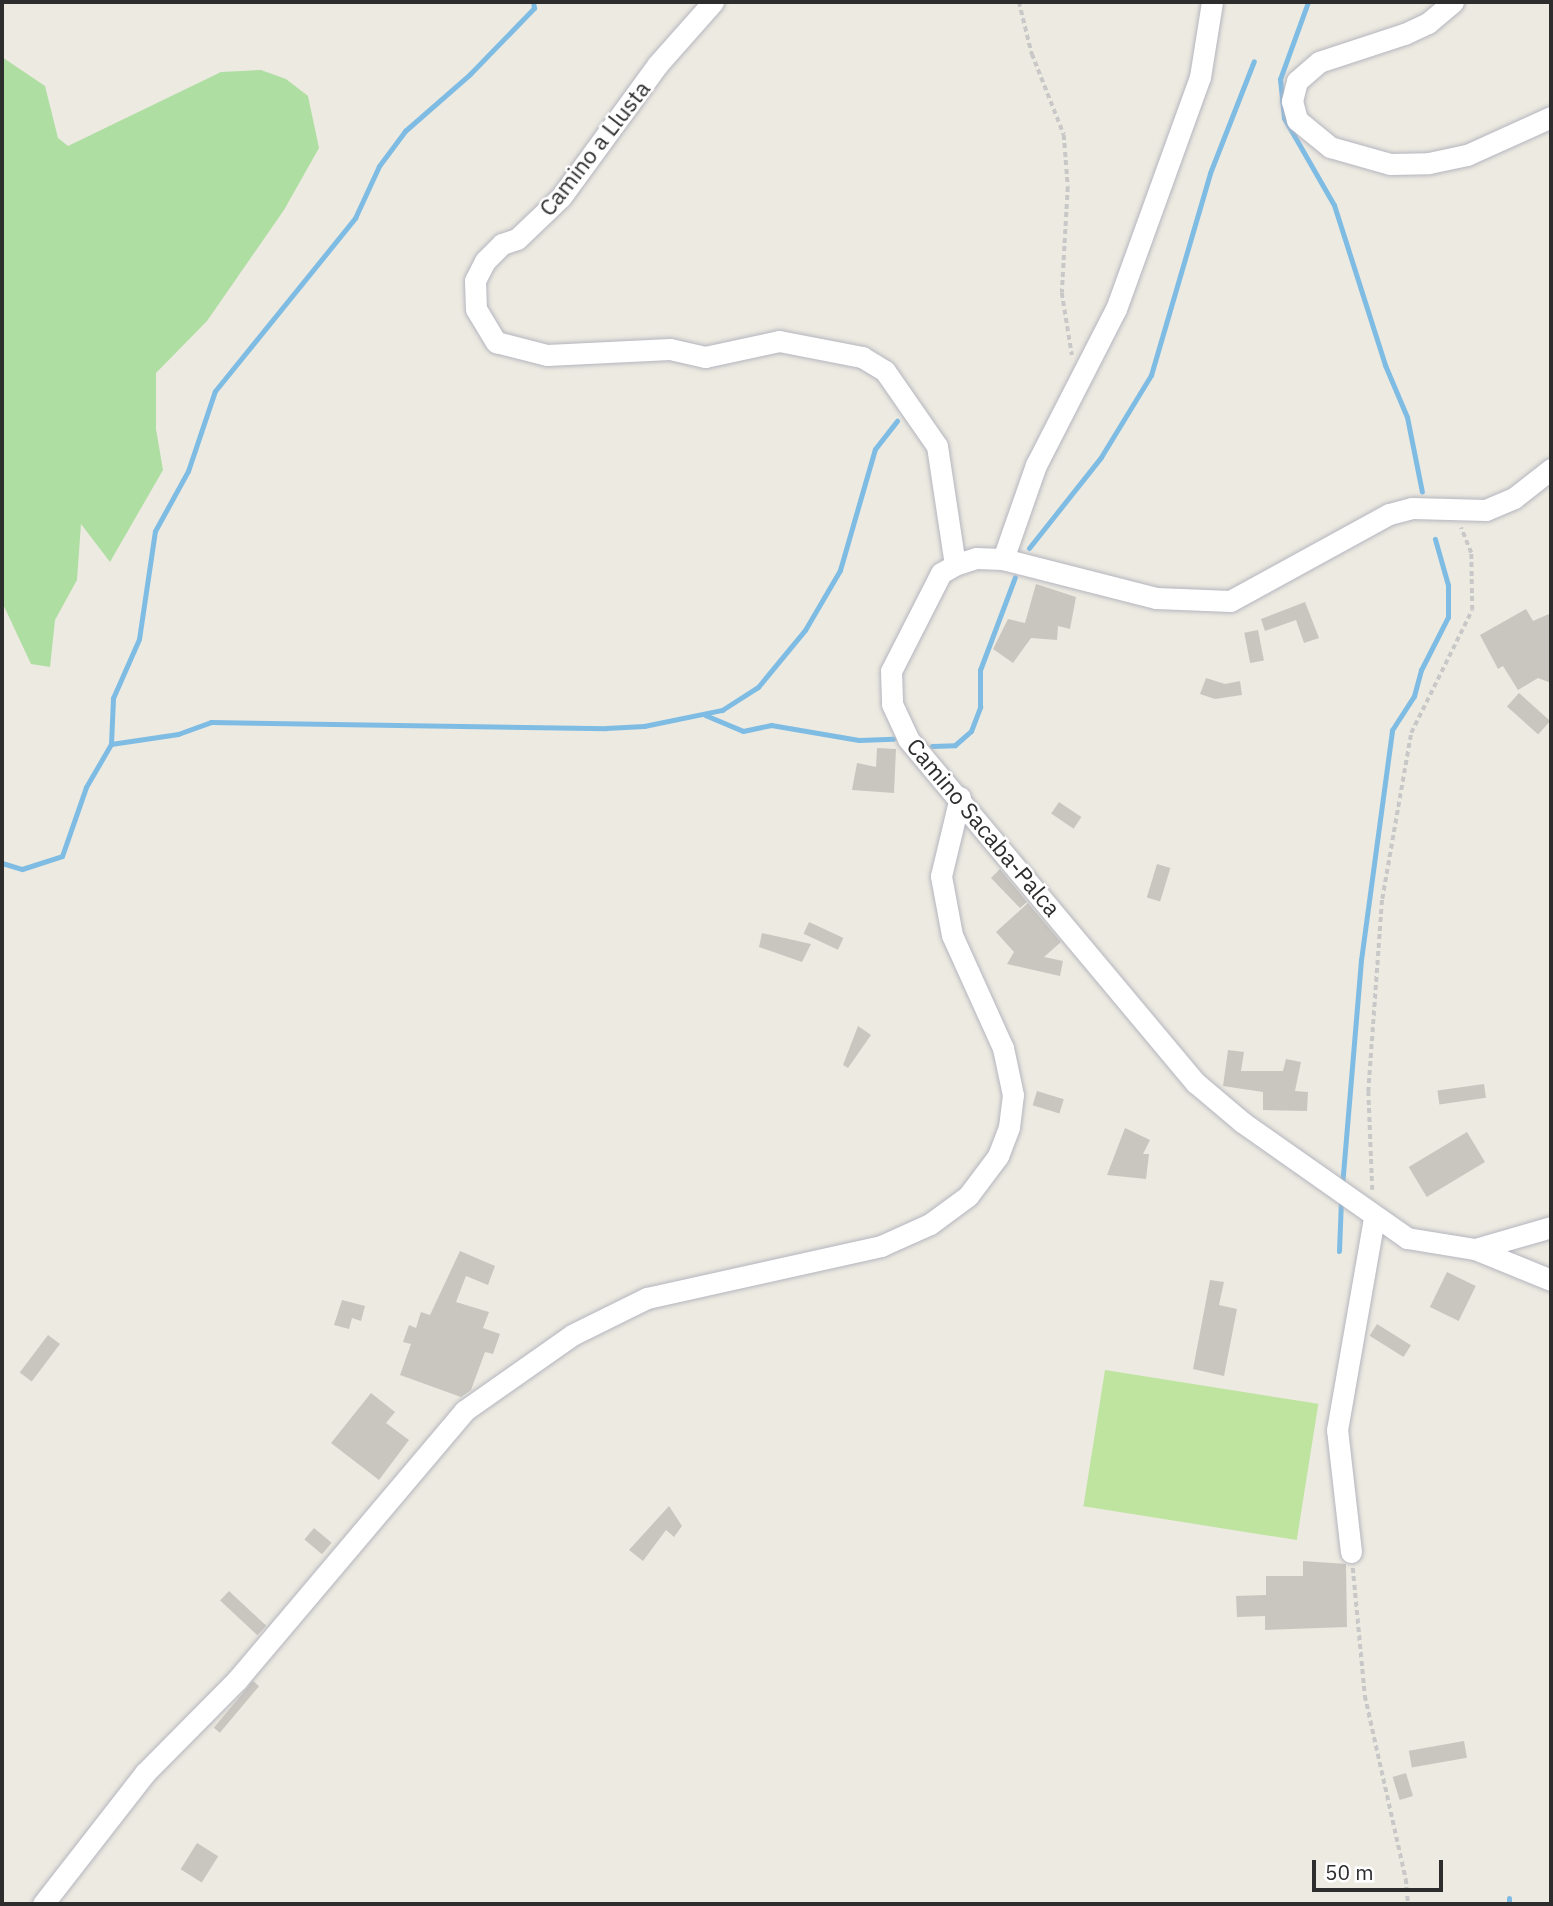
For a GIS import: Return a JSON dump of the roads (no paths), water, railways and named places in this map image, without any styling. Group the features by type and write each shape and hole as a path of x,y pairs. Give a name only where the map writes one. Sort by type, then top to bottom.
{"street":[{"name":"Camino a Llusta","path":"713,2 658,64 561,197 517,239 502,244 485,261 475,281 476,309 496,342 547,355 670,349 705,357 779,341 862,357 886,371 927,425 937,446 956,565"},
{"path":"1003,559 1037,465 1116,309 1200,77 1212,2"},
{"path":"1453,2 1427,23 1404,34 1319,62 1297,80 1292,101 1297,120 1330,147 1390,164 1429,163 1467,155 1551,117"},
{"path":"956,565 976,558 1003,559 1156,598 1230,601 1389,514 1412,508 1486,510 1514,498 1551,468"},
{"name":"Camino Sacaba-Palca","path":"956,565 941,572 891,671 892,704 908,739 960,797 1196,1083 1368,1214 1407,1238 1475,1249 1551,1227"},
{"path":"43,1904 145,1773 237,1680 464,1411 572,1335 647,1297 881,1246 930,1224 968,1196 998,1156 1009,1127 1013,1095 1003,1048 950,923 942,876 960,797"},
{"path":"1352,1552 1336,1430 1368,1214"},
{"path":"1475,1249 1551,1280"}],"waterway":[{"path":"2,863 22,869 62,856 86,787 111,744 113,698 139,639 155,531 188,471 215,391 355,218 379,166 405,131 470,74 534,8 533,2"},
{"path":"1308,2 1280,79 1284,118 1334,205 1385,365 1407,417 1422,492"},
{"path":"1029,548 1101,457 1151,375 1210,173 1254,61"},
{"path":"111,744 178,734 211,722 606,728 644,726 722,710 758,687 805,630 840,570 875,449 897,421"},
{"path":"1342,1186 1361,960 1392,730 1414,696 1421,670 1448,617 1448,585 1435,539"},
{"path":"932,746 955,745 971,731 980,707 980,670 1015,577"},
{"path":"705,715 743,731 771,725 859,740 893,739"},
{"path":"1339,1251 1341,1199"},
{"path":"1509,1898 1509,1904"}]}
